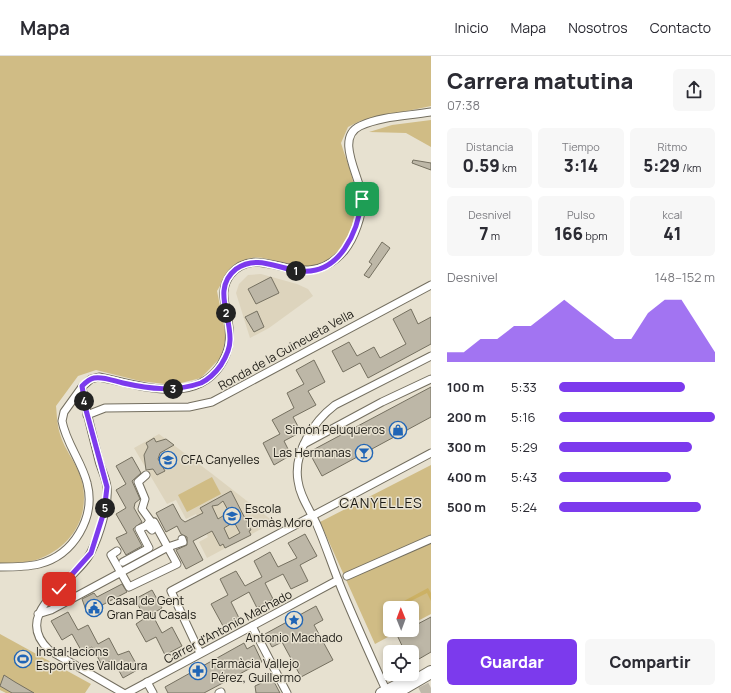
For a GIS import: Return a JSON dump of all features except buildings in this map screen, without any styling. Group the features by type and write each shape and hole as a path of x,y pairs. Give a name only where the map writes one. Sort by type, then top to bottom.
{"highway":[{"path":"387,692 431,672"}],"street":[{"path":"0,567 32,566 48,561 70,546 82,529 89,503 88,484 62,421 64,412 82,386 90,379 99,377 155,389 179,389 195,385 209,378 223,361 230,345 230,335 223,294 225,283 231,274 240,266 255,262 301,272 320,269 332,262 343,252 350,242 361,206 361,194 348,146 352,132 360,126 380,120 431,112"},
{"name":"Ronda de la Guineueta Vella","path":"88,415 105,408 189,407 212,402 431,285"},
{"path":"431,356 335,405 318,420 304,444 298,463 297,480 303,498 387,692 431,667"},
{"path":"304,444 382,402 431,379"},
{"path":"82,386 107,487 104,512 91,553 45,603 38,614 36,625 41,640 49,650 124,693"},
{"path":"200,653 170,590 431,453"},
{"path":"117,551 111,554 129,587 177,564 168,547 152,527 150,520 142,509 145,500 138,482 146,475"},
{"path":"123,562 149,548 139,530 160,526 167,534"},
{"path":"38,614 51,610 168,547 182,542 182,539"},
{"path":"347,576 431,539"},
{"name":"Carrer d'Antonio Machado","path":"127,693 200,653 286,610 338,580"},
{"path":"252,626 287,693"},
{"path":"147,682 153,693"}],"shaded area":[{"path":"0,56 431,56 431,106 360,121 348,127 341,143 352,176 355,194 355,210 352,227 342,248 333,257 316,265 298,267 265,258 251,258 240,263 228,273 217,291 226,336 221,357 201,378 173,385 140,381 96,370 78,376 56,406 58,427 62,440 81,478 84,492 84,505 81,517 69,539 49,555 32,561 9,563 0,563"},
{"path":"431,120 431,147 406,133 369,132 392,125"},
{"path":"261,274 297,284 308,289 313,296 269,328 250,338 236,293 239,284 248,275"},
{"name":"Escola Tomàs Moro","path":"159,434 274,522 207,558 199,542 208,537 196,514 186,519 176,500 167,504 134,448"},
{"path":"431,465 431,614 419,620 419,601 383,601 383,637 388,637 375,644 320,522"},
{"path":"212,477 221,494 187,512 178,495"},
{"path":"428,588 431,593 431,601 427,593 411,601 404,601"},
{"name":"Instal·lacions Esportives Valldaura","path":"0,634 91,684 85,693 6,693 0,690"}],"tunnel":[{"path":"421,693 431,688"}],"place":[{"name":"Simón Peluqueros","path":"398,430"},
{"name":"Las Hermanas","path":"364,453"},
{"name":"CFA Canyelles","path":"168,460"},
{"name":"Escola Tomàs Moro","path":"232,516"},
{"name":"Casal de Gent Gran Pau Casals","path":"94,608"},
{"name":"Antonio Machado","path":"294,620"},
{"name":"Instal·lacions Esportives Valldaura","path":"23,659"},
{"name":"Farmàcia Vallejo Pérez, Guillermo","path":"198,671"}],"district":[{"name":"CANYELLES","path":"381,503"}],"route":[{"path":"59,589 91,553 102,524 104,512 107,487 99,461 94,434 86,410 82,386 84,383 90,379 99,377 155,389 179,389 195,385 209,378 219,368 228,351 230,335 223,299 223,288 231,274 240,266 250,262 264,263 301,272 315,271 326,266 343,252 350,242 360,212 362,199"}]}
